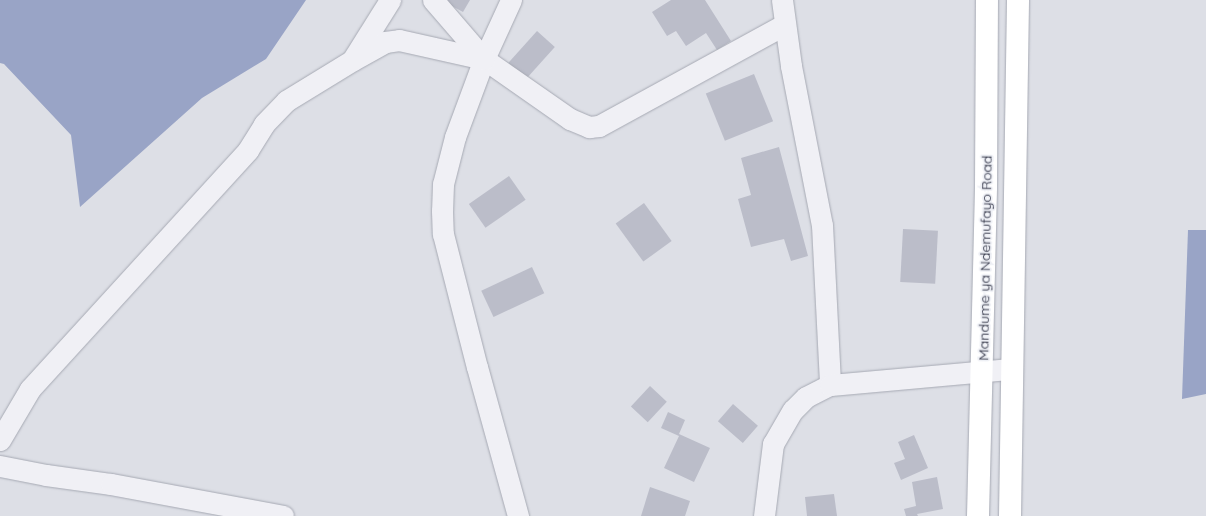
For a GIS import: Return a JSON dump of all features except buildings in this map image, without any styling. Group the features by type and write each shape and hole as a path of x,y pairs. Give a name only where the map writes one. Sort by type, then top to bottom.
{"main road":[{"name":"Mandume ya Ndemufayo Road","path":"978,516 983,372 987,0"},
{"name":"Mandume ya Ndemufayo Road","path":"1010,516 1011,370 1018,0"}],"street":[{"path":"353,60 390,0"},
{"path":"433,0 484,59 570,119 589,127 599,126 785,24"},
{"path":"511,0 484,59 455,138 444,184 442,211 443,234 477,367 518,516"},
{"path":"782,0 791,66 822,225 830,385"},
{"path":"0,440 30,389 248,150 271,116 286,101 385,42 399,40 484,59"},
{"path":"764,516 773,444 780,429 798,404 806,397 830,385 1011,370"},
{"path":"0,466 46,475 111,484 283,516"}],"water":[{"path":"0,0 306,0 266,59 202,98 80,207 71,135 4,64 0,63"},
{"path":"1188,230 1206,230 1206,394 1182,399"}]}
